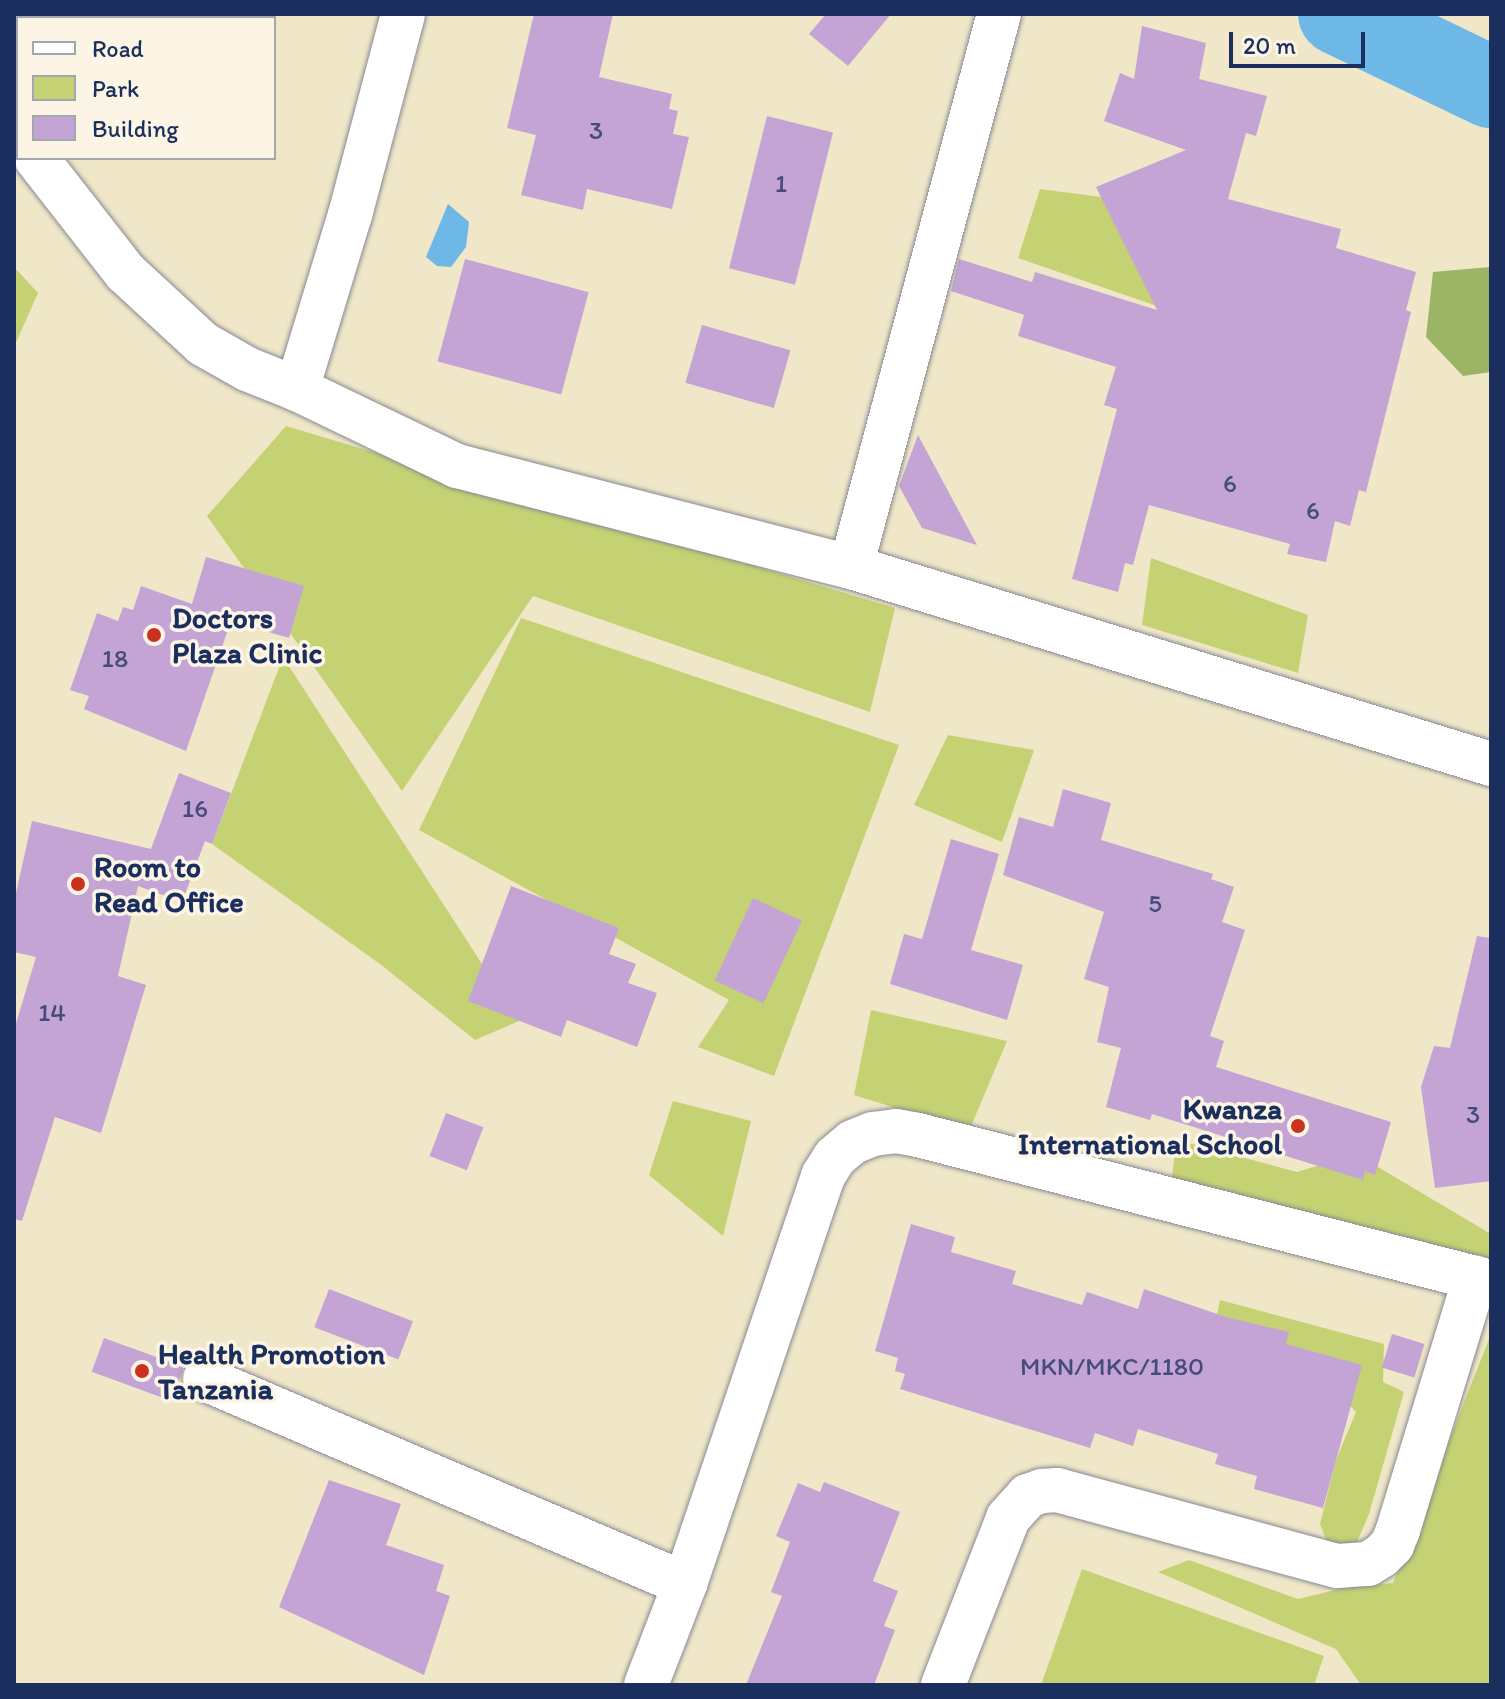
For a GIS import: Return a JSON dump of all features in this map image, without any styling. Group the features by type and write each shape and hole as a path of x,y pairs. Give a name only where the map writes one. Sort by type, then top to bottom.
{"street":[{"path":"297,389 337,260 403,14"},
{"path":"851,567 999,14"},
{"path":"38,160 125,272 166,314 203,344 236,363 457,466 851,567 1491,764"},
{"path":"646,1685 685,1584 823,1176 835,1157 853,1142 873,1134 896,1131 918,1135 1483,1280 1398,1530 1392,1545 1381,1556 1368,1564 1337,1566 1057,1490 1042,1491 1028,1496 1008,1518 943,1685"},
{"path":"205,1379 685,1584"}],"green space":[{"path":"1040,189 1215,212 1206,323 1018,258"},
{"path":"1491,263 1491,372 1463,376 1426,337 1433,272 1490,267"},
{"path":"14,267 38,293 14,347"},
{"path":"286,426 895,608 870,712 533,596 402,791 207,516"},
{"path":"1151,558 1308,615 1298,673 1142,625"},
{"path":"521,618 899,745 774,1076 698,1047 729,1000 419,830"},
{"path":"283,657 519,1021 475,1040 380,964 212,844"},
{"path":"948,735 1034,750 1002,842 914,805"},
{"path":"871,1010 1007,1041 969,1131 854,1095"},
{"path":"673,1101 751,1121 723,1236 649,1175"},
{"path":"1177,1140 1297,1172 1356,1154 1491,1234 1491,1269 1170,1190"},
{"path":"1220,1300 1384,1344 1383,1382 1404,1392 1369,1514 1357,1542 1329,1547 1320,1524 1336,1460 1356,1412 1335,1390 1216,1320"},
{"path":"1491,1334 1491,1685 1361,1685 1336,1649 1158,1572 1189,1560 1298,1599 1348,1587 1393,1583"},
{"path":"1082,1569 1324,1656 1314,1685 1041,1685"}],"water":[{"path":"448,204 469,222 466,247 451,267 437,266 426,257"}],"building":[{"path":"534,14 613,14 599,77 672,94 669,109 678,111 673,134 689,137 672,209 587,189 583,210 521,195 536,135 507,128"},
{"path":"826,14 891,14 848,66 809,34"},
{"path":"1142,26 1206,43 1199,79 1267,96 1256,136 1246,133 1228,199 1341,229 1336,248 1416,272 1406,310 1411,312 1366,492 1359,490 1350,526 1335,521 1326,562 1287,554 1290,544 1149,505 1133,565 1125,563 1118,592 1072,579 1117,409 1104,405 1116,367 1018,336 1024,315 951,291 959,259 1032,282 1035,272 1157,310 1096,187 1186,150 1104,121 1120,73 1134,79"},
{"path":"767,116 833,132 795,285 729,268"},
{"path":"465,259 589,292 561,395 438,361"},
{"path":"702,325 790,350 774,408 685,383"},
{"path":"918,435 977,545 922,528 899,486"},
{"path":"206,557 304,586 289,638 231,621 186,751 84,709 89,696 70,690 97,613 118,621 123,607 133,610 141,586 192,604"},
{"path":"179,773 231,793 212,844 205,841 182,902 138,886 118,976 146,985 101,1133 55,1117 22,1221 14,1219 14,1030 36,957 14,952 14,902 32,821 151,849"},
{"path":"1063,789 1111,803 1101,840 1213,874 1211,879 1234,887 1222,922 1245,930 1210,1036 1224,1041 1216,1067 1391,1122 1375,1175 1365,1171 1363,1180 1152,1114 1150,1120 1106,1107 1121,1048 1097,1042 1109,987 1084,979 1104,912 1003,875 1019,817 1053,827"},
{"path":"951,839 999,854 971,950 1023,965 1007,1020 890,984 904,934 922,939"},
{"path":"511,886 619,928 609,954 636,964 628,983 657,993 637,1047 567,1020 561,1037 468,1001"},
{"path":"753,898 802,921 763,1003 715,980"},
{"path":"1477,936 1491,938 1491,1181 1435,1188 1421,1087 1434,1046 1450,1048"},
{"path":"446,1113 483,1127 467,1170 430,1156"},
{"path":"911,1224 955,1237 951,1252 1016,1271 1012,1284 1082,1305 1087,1292 1138,1309 1144,1289 1226,1317 1289,1332 1286,1344 1362,1365 1323,1508 1254,1489 1257,1476 1215,1464 1218,1454 1138,1429 1133,1446 1095,1433 1090,1448 900,1389 905,1374 895,1371 898,1358 875,1351"},
{"path":"329,1289 413,1321 398,1360 314,1327"},
{"path":"1392,1334 1425,1344 1414,1377 1382,1367"},
{"name":"Health Promotion Tanzania","path":"104,1338 184,1367 172,1401 92,1372"},
{"path":"329,1480 401,1504 386,1545 444,1565 436,1591 450,1596 424,1675 279,1607"},
{"path":"824,1482 900,1512 873,1581 898,1591 884,1626 895,1630 874,1685 746,1685 782,1596 771,1592 790,1542 776,1536 798,1483 820,1492"}],"waterway":[{"path":"1339,14 1491,87"}],"place":[{"name":"Doctors Plaza Clinic","path":"154,635"},
{"name":"Room to Read Office","path":"78,884"},
{"name":"Kwanza International School","path":"1298,1126"},
{"name":"Health Promotion Tanzania","path":"142,1371"}]}
